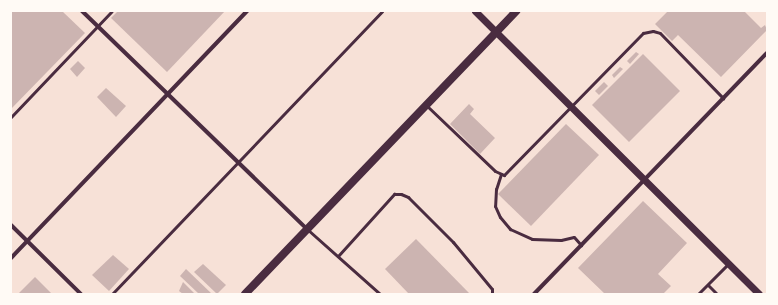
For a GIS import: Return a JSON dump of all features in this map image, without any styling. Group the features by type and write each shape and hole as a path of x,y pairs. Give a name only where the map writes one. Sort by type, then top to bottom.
{"main road":[{"path":"245,294 516,11"}],"street":[{"path":"82,11 237,163 307,229"},
{"path":"11,258 247,11"},
{"path":"475,11 759,294"},
{"path":"534,294 767,53"},
{"path":"11,225 81,294"}],"lane":[{"path":"11,117 112,11"},
{"path":"112,294 382,11"},
{"path":"426,105 494,171 504,175 643,33 653,31 660,33 723,98"},
{"path":"502,174 496,189 495,206 500,217 510,229 532,239 561,240 574,238 582,245"},
{"path":"338,256 394,194 401,194 408,197 453,242 492,289 492,294"},
{"path":"307,229 380,294"},
{"path":"698,294 729,263"},
{"path":"708,285 717,294"}],"building":[{"path":"11,11 62,11 85,33 11,109"},
{"path":"118,11 225,11 167,72 111,18"},
{"path":"668,11 744,11 761,28 765,25 767,30 721,77 678,35 672,41 655,24"},
{"path":"636,52 639,54 630,64 627,61"},
{"path":"643,54 680,91 629,142 592,105"},
{"path":"78,61 85,68 77,77 70,69"},
{"path":"620,67 623,69 614,78 612,75"},
{"path":"604,82 608,86 599,95 595,91"},
{"path":"106,88 126,106 116,117 97,97"},
{"path":"469,104 474,109 470,114 495,138 480,154 450,124"},
{"path":"566,124 599,155 531,226 498,194"},
{"path":"643,201 687,243 658,274 671,286 663,294 605,294 578,268"},
{"path":"416,239 470,294 409,294 385,269"},
{"path":"113,255 129,269 109,291 92,275"},
{"path":"203,264 226,285 217,294 194,272"},
{"path":"186,269 212,294 199,294 180,276"},
{"path":"35,277 52,294 18,294"},
{"path":"183,282 195,294 183,294 179,291"}]}
